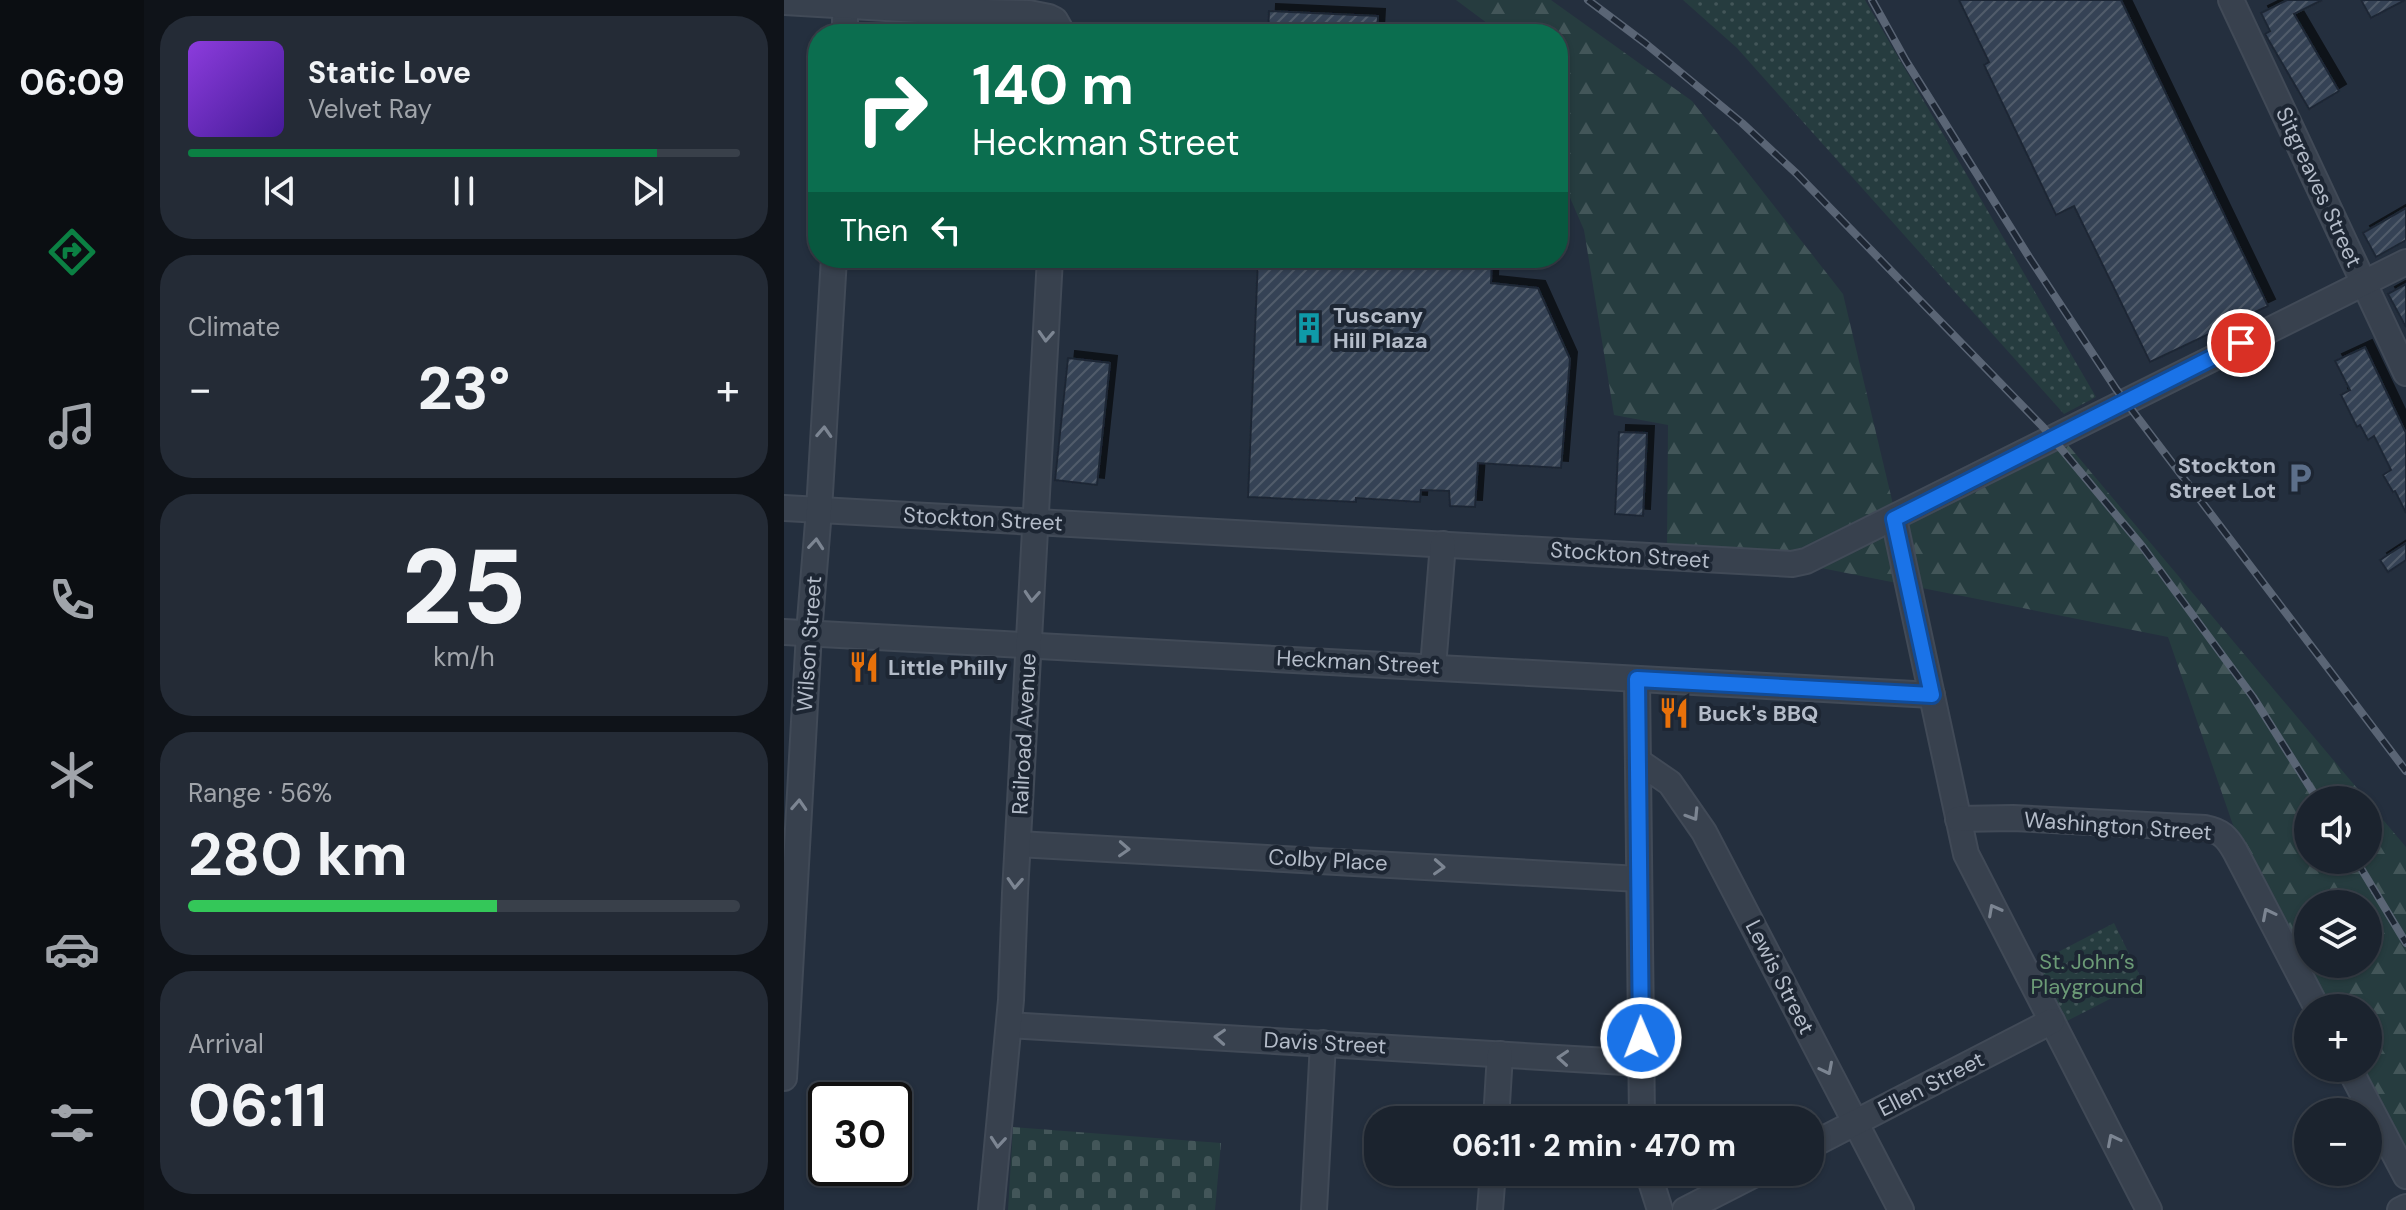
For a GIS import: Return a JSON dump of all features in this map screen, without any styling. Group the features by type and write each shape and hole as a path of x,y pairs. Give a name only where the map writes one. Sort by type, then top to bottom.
{"street":[{"name":"Sitgreaves Street","path":"2231,0 2406,373"},
{"path":"784,2 1044,15 1057,24"},
{"path":"845,3 845,24"},
{"name":"Stockton Street","path":"784,508 1792,564 1806,561 1894,519 2406,262"},
{"name":"Wilson Street","path":"784,1078 833,268"},
{"name":"Railroad Avenue","path":"991,1210 1009,1025 1049,268"},
{"path":"1894,519 1966,854 2149,1210"},
{"path":"1433,667 1443,544"},
{"name":"Heckman Street","path":"784,632 1029,643 1932,695"},
{"path":"1637,679 1642,1106"},
{"name":"Lewis Street","path":"1638,761 1670,783 1704,832 1901,1210"},
{"name":"Washington Street","path":"1958,819 2083,821 2219,831 2235,851 2310,994"},
{"name":"Colby Place","path":"1018,844 1639,879"},
{"name":"Ellen Street","path":"1824,1139 2052,1021"},
{"name":"Davis Street","path":"1009,1025 1641,1063"},
{"path":"1314,1210 1323,1043"},
{"path":"1497,1106 1500,1054"},
{"path":"2356,1082 2406,1176"},
{"path":"1490,1210 1492,1186"},
{"path":"1652,1186 1660,1210"},
{"path":"1685,1210 1732,1186"},
{"path":"2400,1210 2406,1207"}],"green space":[{"path":"1456,0 1551,0 1692,101 1843,294 1896,517 2058,433 2355,786 2294,786 2294,874 2382,874 2382,819 2406,847 2406,1168 2382,1122 2382,1098 2370,1098 2361,1082 2382,1082 2382,994 2316,994 2307,978 2382,978 2382,890 2294,890 2294,952 2243,854 2168,637 1806,565 1667,548 1668,425 1614,415 1584,230 1568,193 1568,24 1488,24"},
{"path":"1683,0 1865,0 2096,397 2064,414 1737,48"},
{"name":"St. John’s Playground","path":"2114,923 2143,982 2067,1021 2035,964"},
{"path":"1013,1127 1221,1143 1215,1210 1008,1210"}],"building":[{"path":"1959,0 2121,0 2268,306 2150,362 2074,206 2056,215 1984,65 1989,62"},
{"path":"2287,0 2322,0 2294,14 2339,91 2309,109 2265,34 2270,31 2261,13"},
{"path":"2361,0 2405,0 2371,18"},
{"path":"1269,11 1378,16 1378,24 1268,24"},
{"path":"2406,208 2406,240 2376,257 2363,233"},
{"path":"1258,268 1492,268 1491,283 1538,288 1570,359 1561,468 1478,463 1475,507 1450,506 1449,491 1421,490 1420,502 1248,497"},
{"path":"2406,284 2406,327 2388,294"},
{"path":"2365,347 2406,433 2406,513 2383,475 2391,470 2374,436 2368,440 2360,425 2357,427 2341,395 2350,390 2335,361"},
{"path":"1068,358 1110,363 1097,485 1055,480"},
{"path":"1619,432 1647,433 1643,516 1615,514"},
{"path":"2406,543 2406,560 2388,572 2380,560"}],"railway":[{"path":"1588,0 1742,123 1796,173 2043,427 2142,546 2253,697 2309,786"},
{"path":"1872,0 1906,61 2116,389 2406,771"},
{"path":"2364,874 2406,943"}],"place":[{"name":"Tuscany Hill Plaza","path":"1309,328"},
{"name":"Stockton Street Lot","path":"2300,478"},
{"name":"Little Philly","path":"864,667"},
{"name":"Buck's BBQ","path":"1674,713"}],"route":[{"path":"1641,1038 1637,679 1932,695 1894,519 2241,343"}]}
